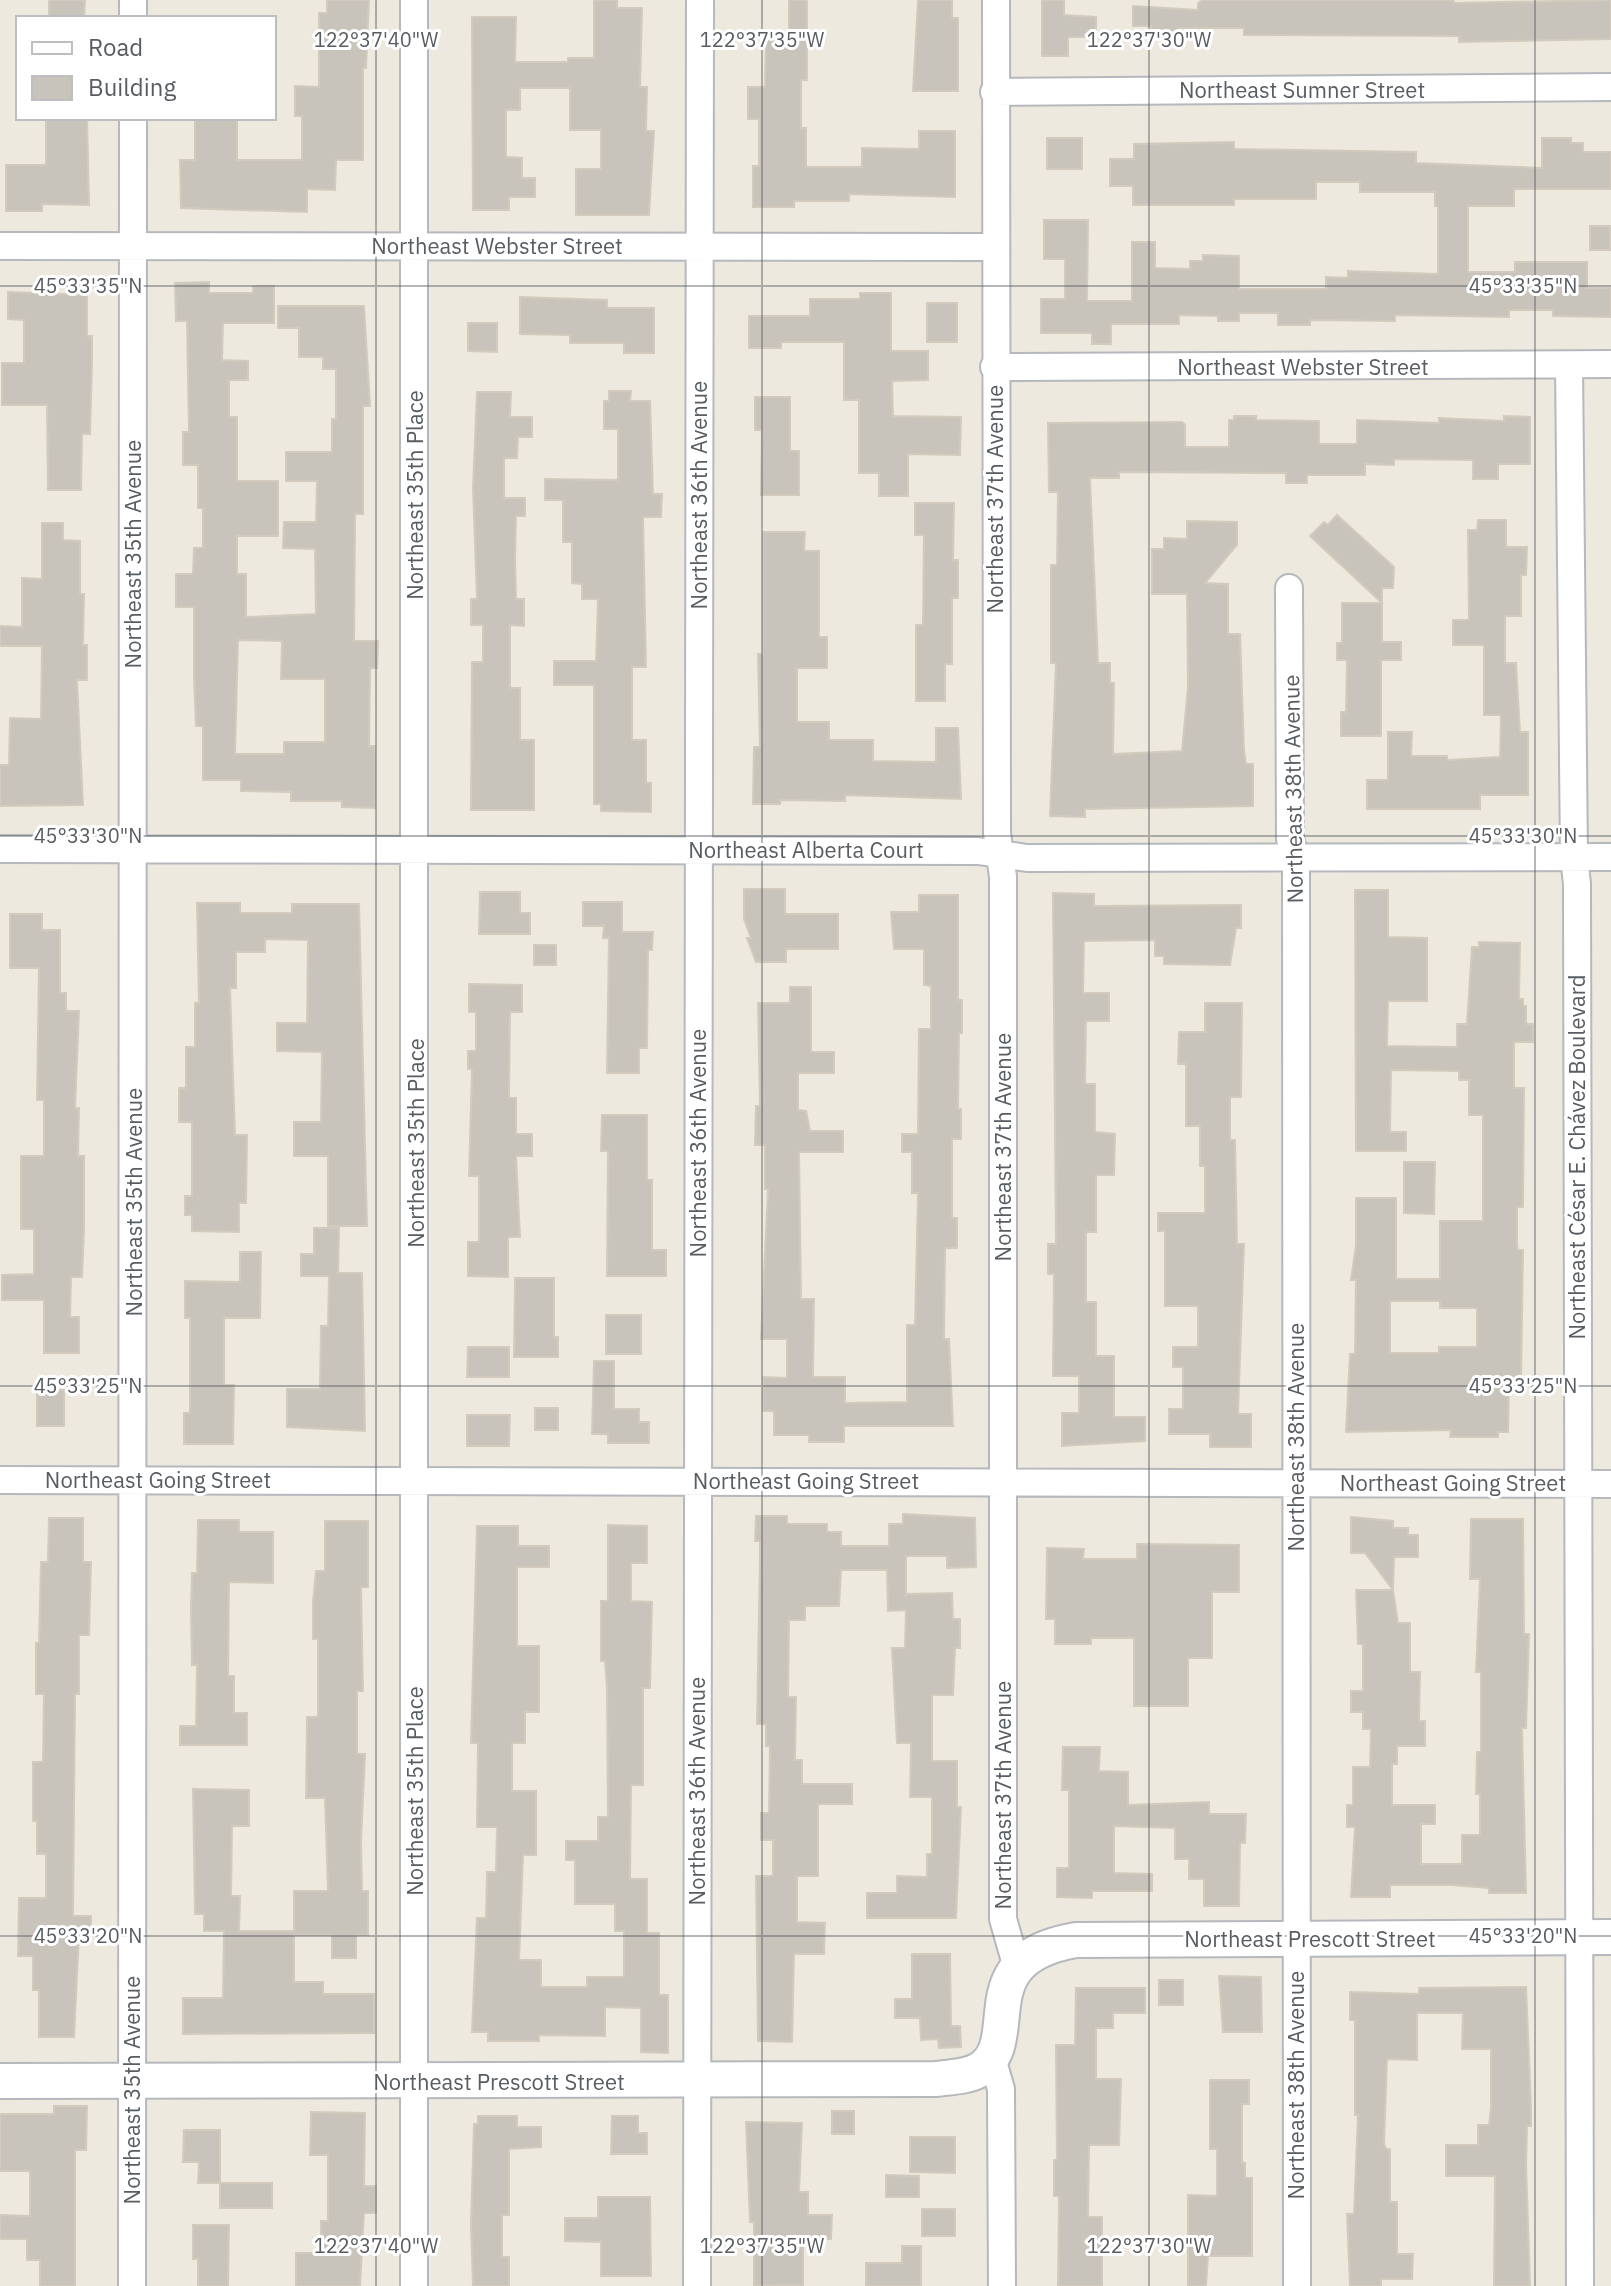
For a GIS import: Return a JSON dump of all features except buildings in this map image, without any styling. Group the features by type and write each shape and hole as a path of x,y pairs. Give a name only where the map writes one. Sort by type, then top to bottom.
{"street":[{"name":"Northeast 35th Place","path":"414,0 417,849 414,2286"},
{"name":"Northeast 36th Avenue","path":"697,2286 700,0"},
{"name":"Northeast 37th Avenue","path":"996,0 994,367 1000,854 1003,877 1003,1919 1017,1968"},
{"name":"Northeast Sumner Street","path":"994,92 1611,87"},
{"name":"Northeast 35th Avenue","path":"132,2286 133,120"},
{"name":"Northeast Webster Street","path":"0,246 994,247"},
{"name":"Northeast Webster Street","path":"994,367 1611,364"},
{"name":"Northeast César E. Chávez Boulevard","path":"1569,365 1574,857 1577,884 1578,1484 1595,1937 1580,2286"},
{"name":"Northeast 38th Avenue","path":"1289,588 1290,839 1296,858 1297,2286"},
{"name":"Northeast Alberta Court","path":"0,849 699,850 1000,854 1027,858 1611,857"},
{"name":"Northeast Going Street","path":"0,1480 1611,1484"},
{"name":"Northeast Prescott Street","path":"1017,1968 1037,1950 1076,1940 1595,1937"},
{"path":"1002,2286 1001,2089 992,2058 1002,2002 1017,1968"},
{"name":"Northeast Prescott Street","path":"0,2081 697,2082 936,2079 978,2070 992,2058"}]}
